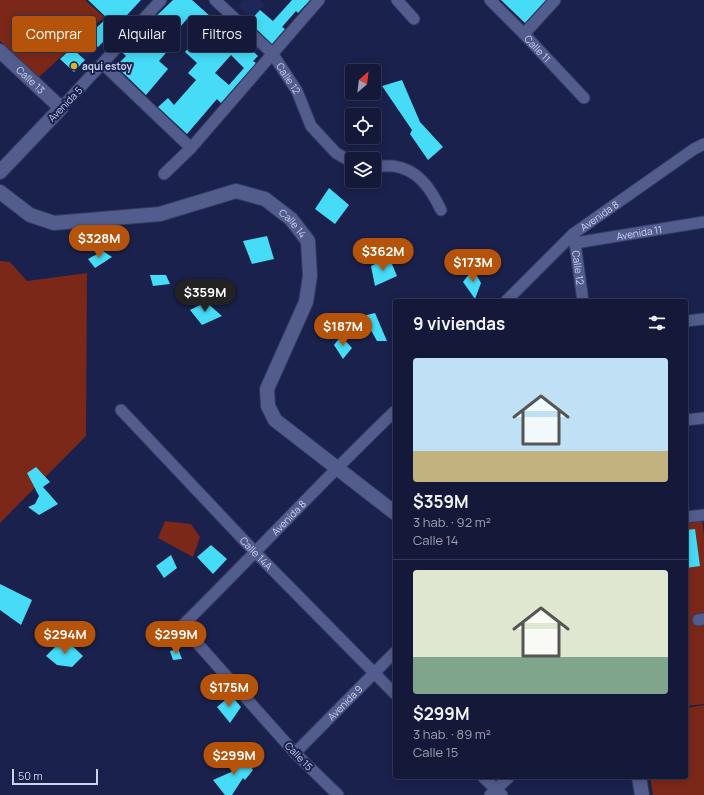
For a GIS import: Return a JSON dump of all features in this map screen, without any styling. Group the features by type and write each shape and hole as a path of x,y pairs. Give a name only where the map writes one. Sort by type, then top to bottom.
{"street":[{"name":"Avenida 5","path":"0,172 103,64 161,0"},
{"name":"Calle 12","path":"215,0 272,53 296,91 310,126 336,153 345,158"},
{"path":"164,174 192,148 319,0"},
{"path":"397,0 414,19"},
{"name":"Calle 11","path":"490,0 584,98"},
{"path":"524,34 555,0"},
{"name":"Calle 13","path":"0,51 61,108"},
{"path":"103,64 192,148"},
{"name":"Avenida 8","path":"508,299 574,238 694,149 704,144"},
{"path":"381,166 394,166 417,175 432,191 441,210"},
{"name":"Calle 14","path":"0,192 30,215 54,223 160,214 236,191 265,199 290,219 308,241 310,276 306,302 266,389 268,406 275,420 393,511"},
{"name":"Avenida 11","path":"574,238 704,222"},
{"name":"Calle 12","path":"574,238 583,299"},
{"path":"688,321 704,319"},
{"name":"Calle 14A","path":"121,410 256,553 393,692"},
{"name":"Avenida 8","path":"182,626 256,553 337,467 393,413"},
{"path":"688,420 704,418"},
{"path":"688,516 704,515"},
{"name":"Calle 15","path":"182,626 295,753 338,795"},
{"name":"Avenida 9","path":"295,753 393,654"},
{"path":"485,779 496,793 507,779"},
{"path":"639,779 642,795"}],"shaded area":[{"path":"0,0 85,0 104,17 96,24 96,16 12,16 12,52 66,52 39,77 0,41"},
{"path":"244,0 260,0 265,5 255,16 249,16 238,6"},
{"path":"78,52 93,52 86,59"},
{"path":"0,261 10,262 27,281 87,273 86,436 0,523"},
{"path":"702,517 704,536 704,704 688,706 688,519"},
{"path":"165,521 191,524 200,537 193,557 158,538"},
{"path":"704,705 704,795 653,795 650,779 688,779 688,708"}],"building":[{"path":"88,0 141,0 126,16 105,16"},
{"path":"173,0 192,0 210,16 188,16 188,20 187,19 180,27 180,16 156,16"},
{"path":"292,0 310,0 298,13 296,11 282,27 285,29 272,44 256,29 256,16 254,16 260,10 273,21"},
{"path":"501,0 546,0 525,23"},
{"path":"104,21 104,41 98,47 96,45 96,28"},
{"path":"188,48 188,52 254,52 258,56 253,61 256,63 221,103 217,99 187,134 158,107 168,98 174,105 196,80 188,73 197,63 185,52","holes":["231,55 244,68 229,85 215,73"]},
{"name":"aqui estoy","path":"68,52 76,52 85,60 74,72 60,59"},
{"path":"122,52 167,52 159,61 168,69 146,95 116,66 126,56"},
{"path":"402,80 420,122 443,147 428,160 410,134 412,130 382,86"},
{"path":"329,188 349,205 335,224 315,209"},
{"path":"267,236 274,259 252,264 243,241"},
{"path":"103,251 112,257 95,268 88,259"},
{"path":"389,257 397,276 375,286 371,266"},
{"path":"473,269 481,283 475,299 463,282"},
{"path":"150,275 166,275 170,284 153,286"},
{"path":"206,302 222,316 202,325 190,310"},
{"path":"375,313 387,341 377,341 363,316"},
{"path":"341,336 352,348 343,359 334,345"},
{"path":"36,467 50,482 43,487 58,504 39,515 28,507 35,504 39,496 27,473"},
{"path":"695,529 700,566 688,568 688,530"},
{"path":"211,545 227,559 213,574 197,557"},
{"path":"171,555 177,568 164,578 156,566"},
{"path":"0,584 32,600 21,625 0,610"},
{"path":"64,638 83,656 72,667 57,665 46,656"},
{"path":"178,649 182,659 173,660 170,651"},
{"path":"231,695 241,707 230,723 217,707"},
{"path":"241,753 249,765 253,764 251,767 253,770 245,780 243,778 232,795 225,795 213,780 238,769 233,761"}],"place":[{"name":"aqui estoy","path":"74,66"}]}
